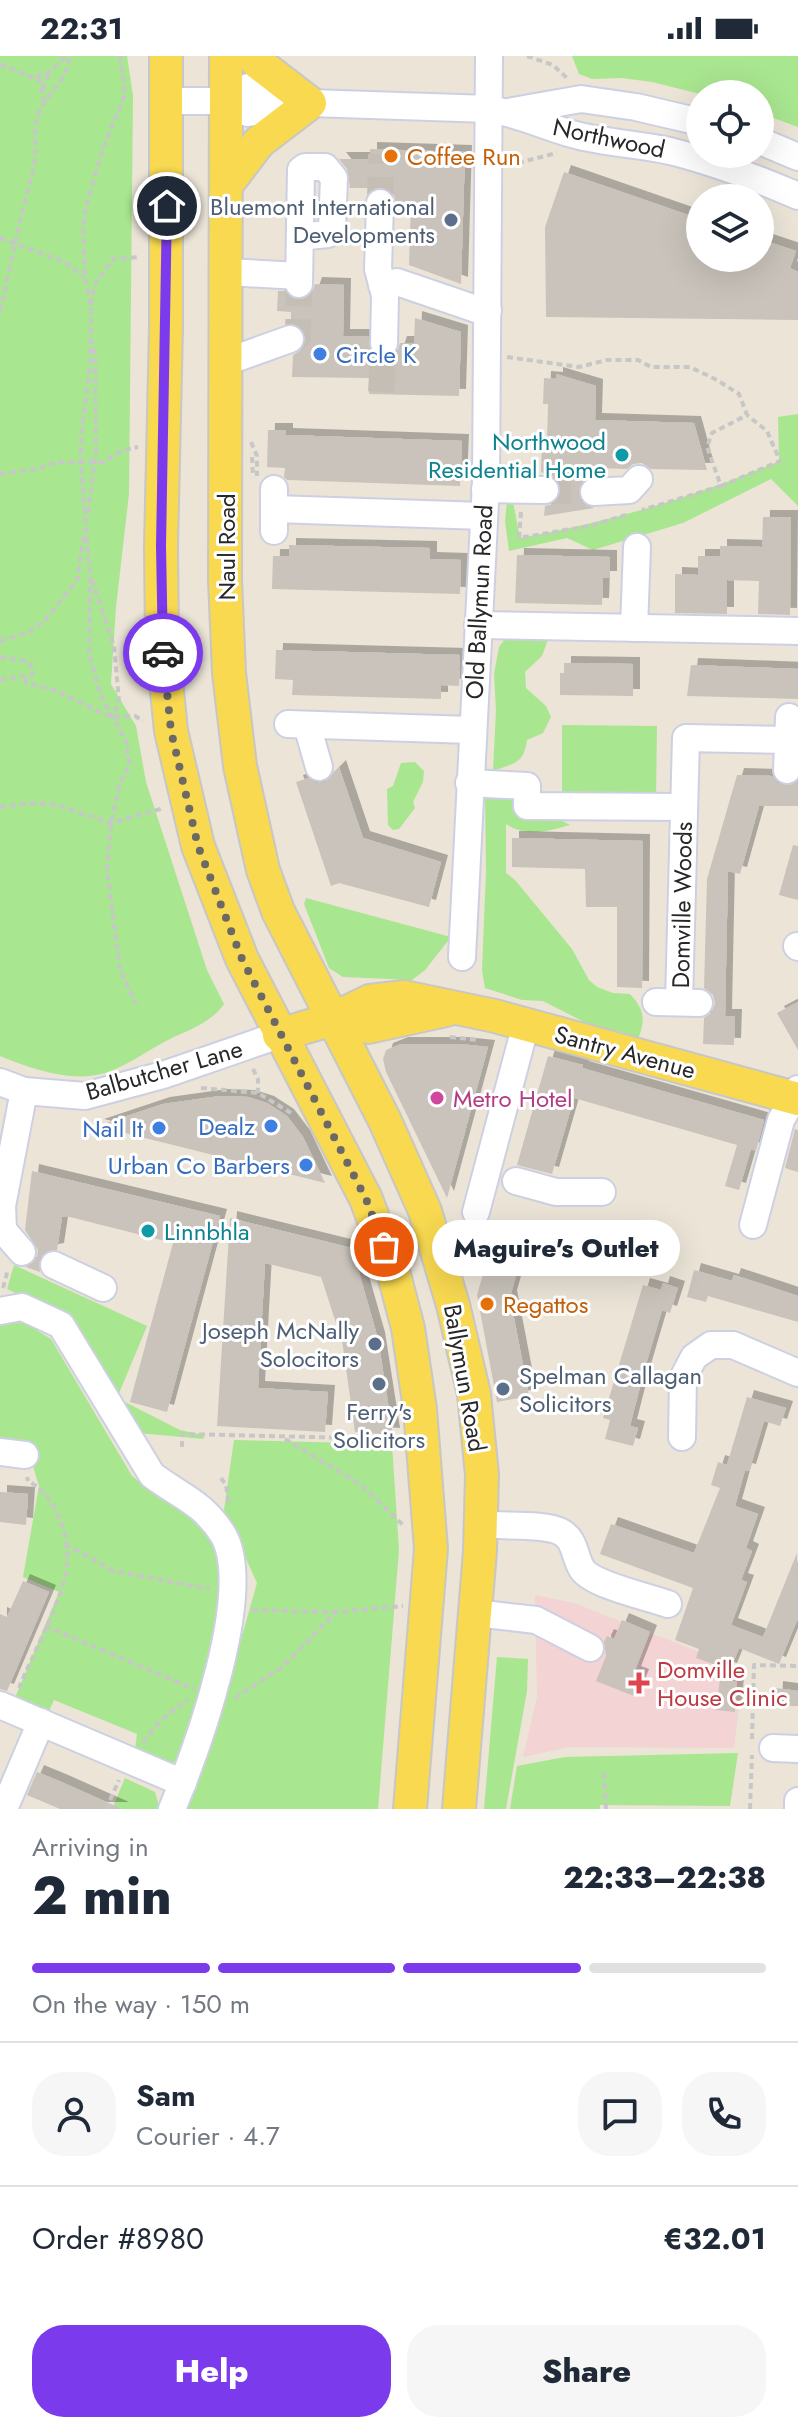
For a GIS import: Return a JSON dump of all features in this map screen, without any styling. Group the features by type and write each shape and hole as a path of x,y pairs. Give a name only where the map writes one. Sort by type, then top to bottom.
{"main road":[{"path":"166,56 161,546 162,641 171,731 198,846 242,959 279,1035"},
{"name":"Naul Road","path":"226,56 225,580 229,673 240,766 263,870 278,911 333,1019"},
{"path":"227,184 259,142 310,103 253,56"},
{"name":"Santry Avenue","path":"279,1035 333,1019 368,1027 452,1008 526,1024 796,1095"},
{"name":"Ballymun Road","path":"333,1019 385,1121 425,1211 453,1305 474,1394 482,1475 481,1524 459,1809"},
{"name":"Ballymun Road","path":"279,1035 366,1199 393,1271 408,1328 420,1409 431,1549 410,1809"}],"street":[{"name":"Old Ballymun Road","path":"462,957 484,516 488,310 500,111 489,56"},
{"path":"167,101 228,101 248,87 310,103 500,111"},
{"name":"Northwood","path":"500,111 581,99 686,119"},
{"name":"Northwood","path":"500,111 574,135 626,142 704,160 798,196"},
{"path":"774,147 798,157"},
{"path":"380,203 378,269 385,295 384,343"},
{"path":"227,272 299,280 300,229"},
{"path":"382,285 397,282 479,310 488,310"},
{"path":"226,362 290,339"},
{"path":"594,492 629,490 639,479"},
{"path":"485,489 534,490"},
{"path":"270,504 484,516"},
{"path":"634,628 637,547"},
{"path":"478,625 798,631"},
{"path":"319,767 297,725 471,730"},
{"name":"Domville Woods","path":"678,1002 686,738 788,728 787,770"},
{"name":"Domville Woods","path":"469,783 527,786 527,806 684,807"},
{"path":"476,1212 526,1024"},
{"name":"Balbutcher Lane","path":"12,1087 85,1096 163,1075 279,1035"},
{"path":"12,1087 2,1206 3,1230 18,1247"},
{"path":"753,1225 781,1120 796,1095"},
{"path":"516,1181 556,1192 602,1192"},
{"path":"54,1265 103,1288"},
{"path":"3,1310 22,1307 61,1325 152,1475 189,1497 207,1513 224,1535 233,1558 233,1599 223,1656 172,1809"},
{"path":"682,1437 683,1378 694,1357 711,1345 733,1345 798,1373"},
{"path":"481,1524 553,1529 564,1533 573,1544 583,1570 593,1579 668,1604"},
{"path":"475,1613 536,1620 590,1648"},
{"path":"5,1707 183,1783"},
{"path":"4,1809 41,1722"},
{"path":"798,1801 798,1809"}],"path":[{"path":"33,77 49,72 68,56"},
{"path":"0,311 33,170 38,117 44,102 65,76 69,67 68,56"},
{"path":"91,308 83,248 85,211 103,148 125,95 120,56"},
{"path":"0,64 40,81 44,102"},
{"path":"43,91 49,72"},
{"path":"0,238 65,262 85,278"},
{"path":"136,1004 120,969 107,857 120,783 130,764 128,745 95,679 89,655 90,575 81,462 82,425 89,376 91,308 95,284 113,259 166,258"},
{"path":"0,641 30,632 46,619 77,580 95,462 95,357 91,334"},
{"path":"487,356 579,367 607,360 638,360 651,367 690,367 739,394 747,415 767,431 780,461 721,486 589,526 519,538 534,490"},
{"path":"721,486 707,447 712,433 747,415"},
{"path":"247,429 270,504"},
{"path":"0,474 38,469 56,462 104,462 123,450 138,447"},
{"path":"90,575 114,646 119,701 113,717"},
{"path":"0,657 27,661 33,668 32,675 26,678 0,680"},
{"path":"26,678 26,683 57,691 113,717 138,716 145,723"},
{"path":"0,807 34,803 57,805 111,823 161,809 168,803"},
{"path":"253,1069 258,1079 258,1093"},
{"path":"195,1087 258,1093 287,1109 293,1116"},
{"path":"3,1310 2,1293 18,1247"},
{"path":"182,1447 182,1434 222,1438 405,1439"},
{"path":"283,1438 360,1484 411,1532"},
{"path":"5,1707 45,1626 66,1574 67,1557 55,1507 45,1494 28,1481 13,1454"},
{"path":"65,1544 114,1571 233,1599 256,1611 336,1612 401,1607 409,1603"},
{"path":"211,1696 231,1701 269,1676 282,1667 336,1612"},
{"path":"45,1626 200,1691 161,1720 146,1737 130,1760 106,1809"},
{"path":"750,1809 754,1665 798,1666"},
{"path":"604,1773 606,1809"}],"shaded area":[{"name":"Domville House Clinic","path":"535,1595 574,1603 743,1669 734,1748 569,1747 523,1757 537,1697"}],"green space":[{"path":"0,56 127,56 133,96 129,494 111,684 136,726 146,782 207,970 224,1004 199,1025 123,1065 95,1075 67,1076 0,1056"},
{"path":"572,56 798,56 798,127 774,118 774,80 686,80 686,90 652,82 622,78 592,79 579,74"},
{"path":"798,414 798,506 771,479 683,523 593,550 567,538 509,551 505,521 509,481 520,538 586,524 684,497 779,461 778,417"},
{"path":"509,633 550,634 542,656 525,672 526,688 546,706 551,717 543,733 527,740 520,758 493,771 494,674 499,647"},
{"path":"562,725 657,726 656,797 562,796"},
{"path":"415,762 424,771 423,782 413,802 415,808 399,829 393,830 388,825 387,789 393,786 401,763"},
{"path":"485,787 515,790 546,813 570,825 530,832 506,824 506,873 572,949 589,980 597,987 613,993 630,994 635,999 642,1015 638,1039 613,1041 597,1026 543,1001 522,1000 485,988 482,970"},
{"path":"306,898 451,937 425,970 412,980 343,977 329,968 304,904"},
{"path":"14,1265 147,1326 117,1397 74,1320 7,1289"},
{"path":"9,1321 27,1324 51,1339 132,1476 159,1498 199,1514 222,1557 220,1599 186,1753 178,1762 160,1762 135,1750 137,1734 54,1700 45,1720 12,1705 59,1592 23,1577 39,1486 30,1457 0,1452 0,1326"},
{"path":"119,1399 180,1430 203,1435 204,1439 138,1433"},
{"path":"234,1440 392,1444 399,1550 378,1809 185,1809 230,1678 257,1583 224,1510"},
{"path":"497,1657 528,1659 527,1691 506,1809 484,1809"},
{"path":"738,1753 730,1806 600,1805 600,1809 510,1809 517,1766 565,1757"},
{"path":"125,1778 155,1792 160,1809 112,1809"}],"building":[{"path":"370,149 465,152 461,284 409,265 411,204 396,204 394,195 381,187 369,192 369,188 350,188 347,169 339,159 370,159"},
{"path":"564,172 686,214 686,272 774,272 774,244 796,251 790,268 798,272 798,320 546,317 545,227"},
{"path":"315,284 344,285 343,336 368,336 370,350 376,357 391,357 400,343 414,343 415,318 461,332 459,396 369,394 370,378 292,377 293,355 303,349 305,334 300,326 291,323 291,312 277,311 278,291 285,291 291,298 300,300 312,293"},
{"name":"Northwood Residential Home","path":"556,374 596,386 595,420 694,423 707,470 651,469 642,463 633,464 627,469 594,468 594,476 585,479 578,492 581,501 594,508 544,516 545,506 553,504 561,491 554,477 541,472 542,441 547,441 548,404 543,404 544,378 556,379"},
{"path":"268,430 286,430 286,435 462,441 460,486 287,480 284,477 285,468 267,467"},
{"path":"763,517 791,517 790,615 758,614 759,581 727,580 727,614 675,613 675,574 698,575 698,556 720,556 720,546 762,547"},
{"path":"289,545 430,548 430,559 461,560 460,594 272,589 273,556 289,556"},
{"path":"517,555 610,557 610,578 603,578 602,605 515,603"},
{"path":"276,650 460,655 459,686 441,685 441,699 292,695 293,680 275,679"},
{"path":"564,663 633,664 633,696 560,695 560,673 564,673"},
{"path":"691,665 798,669 798,699 687,696"},
{"path":"339,767 363,838 441,862 429,907 339,883 331,886 296,782 308,778 316,783 324,782"},
{"path":"737,775 772,776 786,786 798,781 798,806 759,806 740,874 728,871 725,1016 735,1016 734,1045 703,1044 704,1018 712,1012 715,1003 713,995 704,988 707,879"},
{"path":"512,838 643,841 642,988 617,987 617,907 586,907 585,869 512,867"},
{"path":"793,845 798,846 798,900 779,895"},
{"path":"798,1002 798,1050 777,1013"},
{"name":"Metro Hotel","path":"401,1044 488,1047 447,1198 386,1072 383,1059 386,1050"},
{"path":"548,1056 764,1120 756,1151 751,1149 739,1190 725,1186 737,1145 574,1098 552,1174 517,1165"},
{"path":"220,1096 248,1097 267,1103 287,1116 303,1137 325,1183 97,1126 163,1104"},
{"path":"795,1129 798,1130 798,1172 785,1168"},
{"path":"32,1171 220,1216 167,1412 130,1402 173,1243 62,1217 57,1250 46,1252 40,1258 40,1272 26,1267 37,1258 38,1250 25,1230"},
{"path":"230,1218 352,1248 378,1339 393,1435 355,1432 340,1326 337,1326 321,1277 265,1263 258,1388 328,1392 325,1432 217,1426"},
{"path":"495,1232 526,1241 510,1297 529,1396 497,1402 477,1295"},
{"path":"694,1270 732,1281 734,1275 798,1296 798,1322 708,1296 706,1302 687,1297"},
{"path":"663,1283 678,1288 670,1313 662,1310 644,1371 630,1426 638,1428 633,1446 605,1439 610,1420 603,1418 643,1285 661,1290"},
{"path":"747,1397 786,1408 780,1426 764,1421 735,1506 758,1514 746,1548 752,1551 741,1580 747,1582 731,1625 763,1637 797,1553 798,1618 779,1664 739,1648 730,1670 696,1658 699,1649 675,1640 693,1588 600,1554 611,1524 694,1553 720,1488 711,1485 718,1462 727,1465"},
{"path":"0,1492 28,1494 26,1525 0,1522"},
{"path":"23,1581 49,1592 7,1691 0,1689 0,1614 7,1617"},
{"path":"622,1620 650,1632 634,1673 642,1676 634,1696 596,1681 606,1656 604,1642 607,1636 614,1639"},
{"path":"720,1679 737,1682 735,1712 716,1710"},
{"path":"776,1688 798,1691 798,1706 775,1706"},
{"path":"37,1772 122,1809 60,1809 27,1795"}],"tunnel":[{"path":"380,203 381,154"},
{"path":"290,339 298,337 299,284"},
{"path":"381,392 384,343"},
{"path":"545,490 594,492"}],"way so far":[{"path":"163,653 171,731 198,846 242,959 366,1199 384,1247"}],"place":[{"name":"Coffee Run","path":"391,156"},
{"name":"Bluemont International Developments","path":"451,220"},
{"name":"Circle K","path":"320,354"},
{"name":"Northwood Residential Home","path":"622,455"},
{"name":"Metro Hotel","path":"437,1098"},
{"name":"Dealz","path":"271,1126"},
{"name":"Nail It","path":"159,1128"},
{"name":"Urban Co Barbers","path":"306,1165"},
{"name":"Linnbhla","path":"148,1231"},
{"name":"Maguire's Outlet","path":"384,1247"},
{"name":"Regattos","path":"487,1304"},
{"name":"Joseph McNally Solocitors","path":"375,1344"},
{"name":"Ferry's Solicitors","path":"379,1384"},
{"name":"Spelman Callagan Solicitors","path":"503,1389"},
{"name":"Domville House Clinic","path":"639,1683"}],"route":[{"path":"163,653 161,546 167,206"}]}
